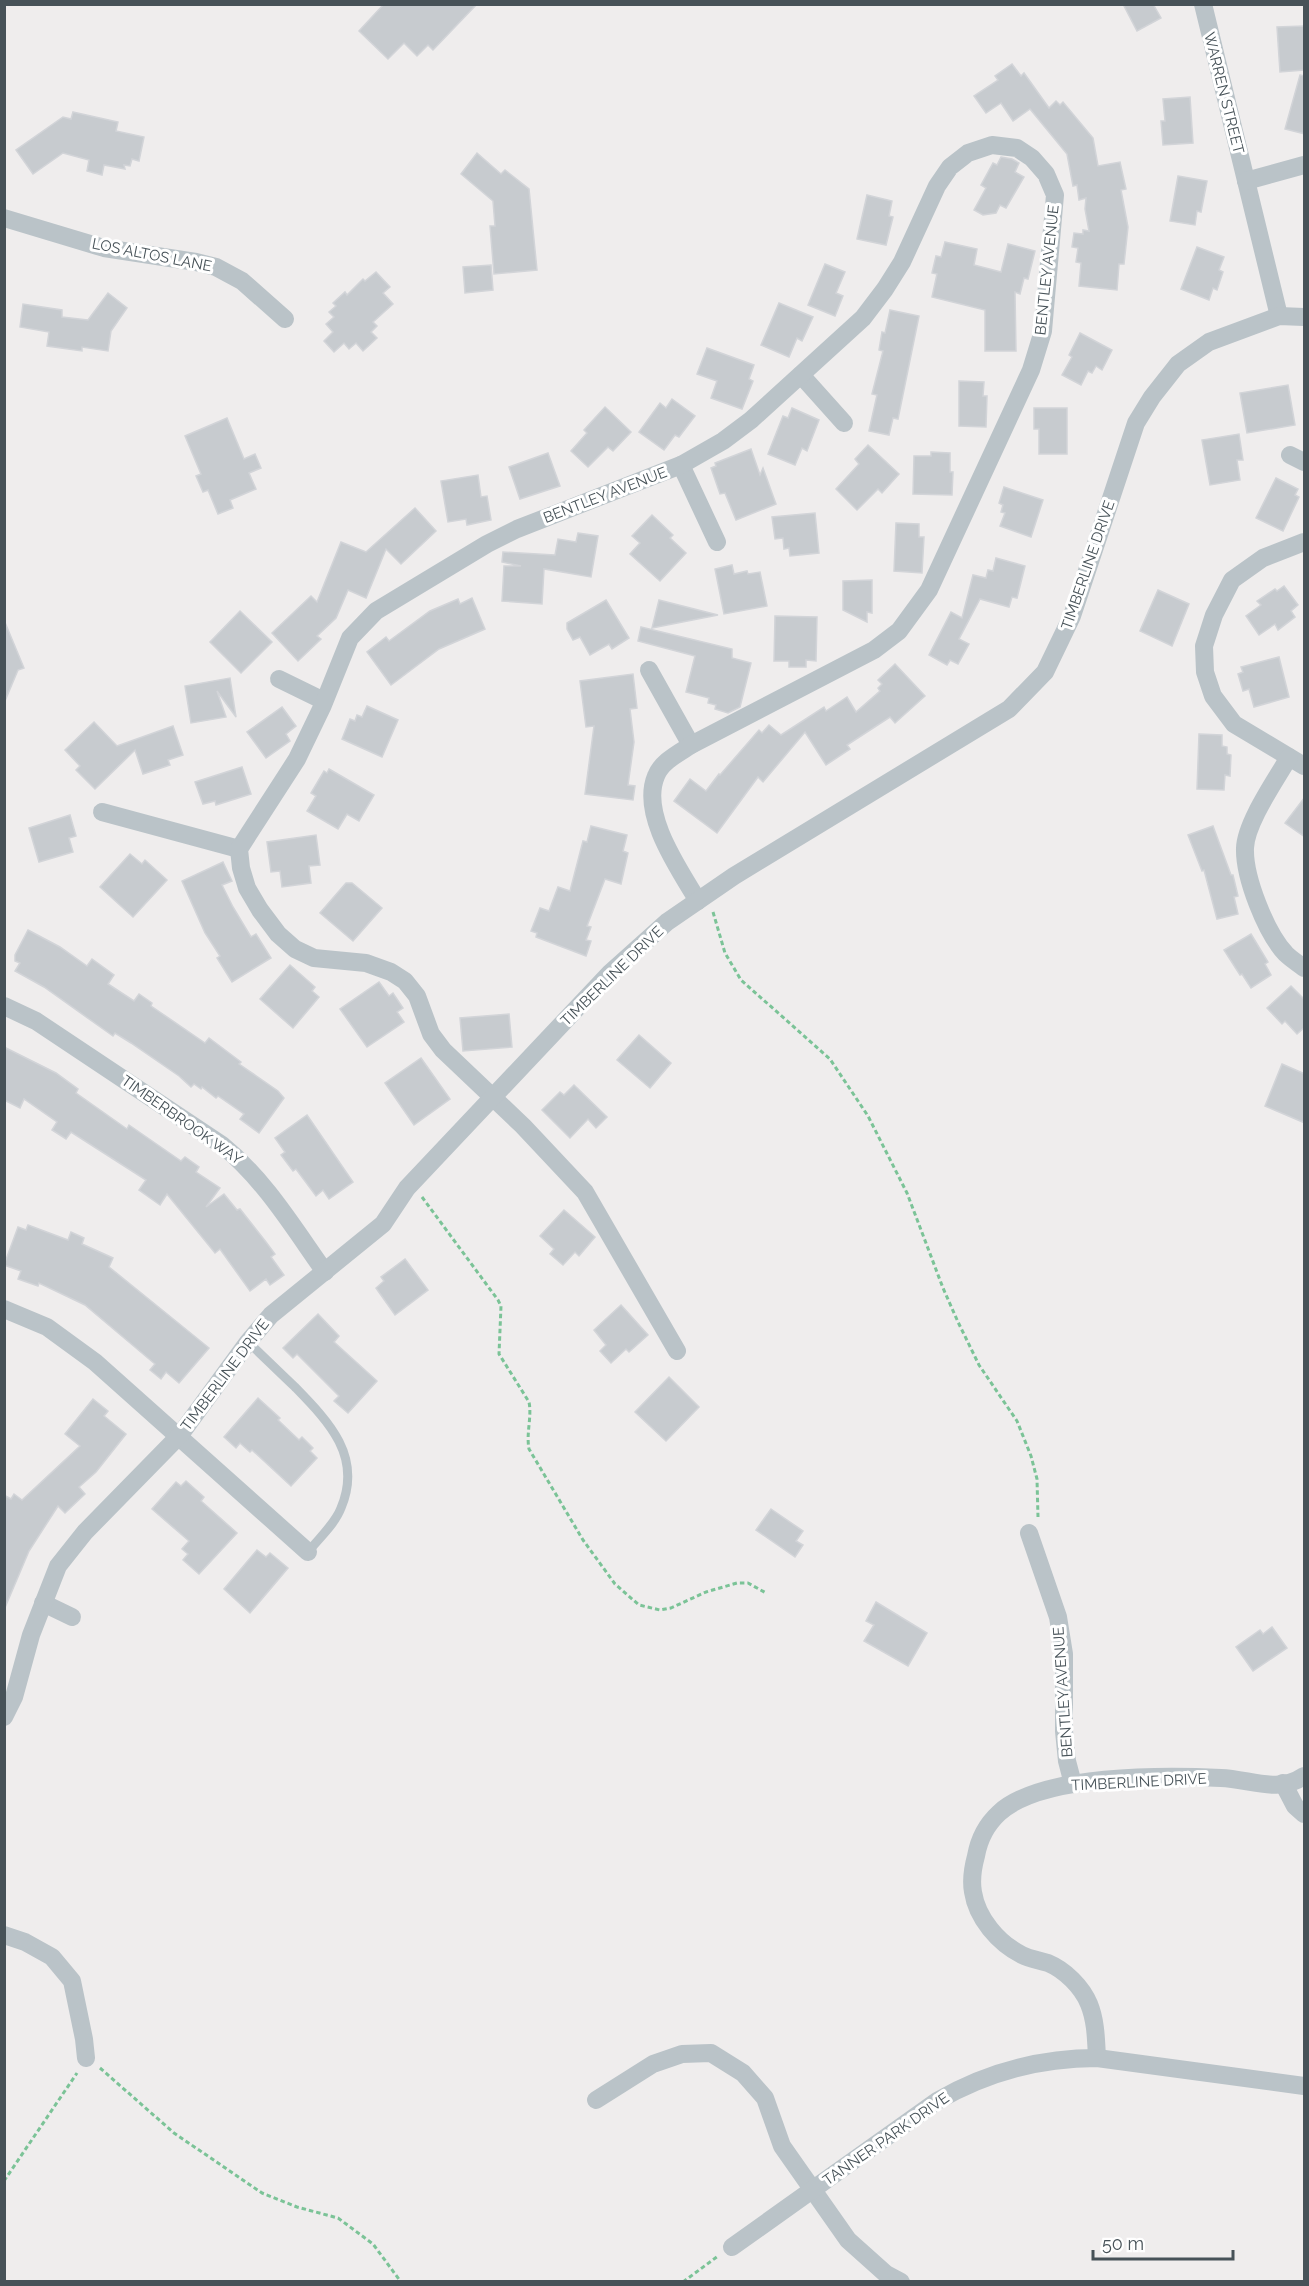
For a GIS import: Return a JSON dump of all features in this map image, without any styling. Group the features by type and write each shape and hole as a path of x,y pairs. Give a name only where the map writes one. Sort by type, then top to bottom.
{"street":[{"name":"WARREN STREET","path":"1203,4 1279,316"},
{"name":"BENTLEY AVENUE","path":"239,849 297,759 350,638 376,611 487,544 517,529 681,465 723,441 751,420 863,318 885,289 915,236 937,186 950,167 968,153 992,145 1017,148 1032,158 1046,174 1055,195 1043,330 1031,370 929,590 899,631 874,650 691,745 671,758 656,774 652,794 655,814 666,845 703,897"},
{"path":"1246,181 1305,165"},
{"name":"LOS ALTOS LANE","path":"4,218 104,248 216,267 242,281 285,319"},
{"name":"TIMBERLINE DRIVE","path":"4,1716 14,1697 57,1566 85,1532 180,1435 271,1315 383,1224 412,1183 610,973 639,946 703,897 1010,709 1045,672 1072,616 1137,423 1152,397 1178,364 1209,342 1279,316 1305,317"},
{"path":"801,375 844,423"},
{"path":"681,465 717,542"},
{"path":"1305,542 1263,558 1232,580 1214,615 1204,646 1205,672 1213,696 1234,724 1297,762 1255,815 1245,847 1259,912 1285,953 1305,968"},
{"path":"650,670 691,745"},
{"path":"279,679 324,701"},
{"path":"102,812 239,849 241,868 247,888 278,934 295,950 314,958 366,963 391,972 405,981 417,996 431,1034 443,1050 523,1126 585,1192 677,1352"},
{"name":"TIMBERBROOK WAY","path":"4,1006 36,1021 222,1145 245,1164 263,1185 326,1272"},
{"path":"4,1309 47,1327 95,1362 180,1435 308,1552"},
{"name":"BENTLEY AVENUE","path":"1029,1533 1058,1617 1064,1654 1064,1731 1067,1761 1073,1784"},
{"path":"43,1603 72,1617"},
{"name":"TIMBERLINE DRIVE","path":"1097,2058 1096,2028 1089,2004 1080,1988 1066,1974 1049,1964 1023,1955 1004,1944 978,1910 973,1891 973,1867 979,1842 988,1826 1000,1812 1015,1802 1073,1784 1161,1778 1223,1778 1268,1786 1296,1781 1305,1776"},
{"path":"1283,1784 1295,1806 1305,1814"},
{"path":"4,1935 25,1942 52,1957 72,1981 86,2058"},
{"path":"596,2100 653,2064 682,2054 711,2053 743,2073 765,2098 782,2146 848,2240 886,2274 901,2282"},
{"name":"TANNER PARK DRIVE","path":"732,2247 937,2101 966,2085 998,2072 1030,2063 1071,2058 1097,2058 1305,2086"}],"lane":[{"path":"249,1342 325,1417 335,1431 345,1456 346,1480 342,1507 308,1552"}],"path":[{"path":"703,897 725,953 737,974 759,997 786,1018 830,1059 868,1116 882,1142 907,1193 942,1288 958,1322 979,1365 1017,1421 1031,1456 1038,1500 1038,1518 1029,1533"},
{"path":"412,1183 498,1300 501,1306 499,1354 529,1402 526,1437 529,1449 583,1540 615,1584 639,1605 660,1610 737,1583 748,1583 766,1593"},
{"path":"4,2181 86,2058 102,2069 174,2133 262,2193 297,2207 338,2218 372,2244 401,2282"},
{"path":"683,2282 732,2247"}],"building":[{"path":"384,4 477,4 433,50 428,45 417,56 404,43 388,59 359,31"},
{"path":"1123,4 1153,4 1161,18 1137,31"},
{"path":"1304,26 1304,70 1280,72 1277,27"},
{"path":"1012,64 1021,76 1024,73 1049,108 1056,101 1060,105 1063,102 1093,138 1098,166 1120,162 1126,189 1121,190 1128,227 1124,264 1119,264 1117,290 1079,286 1081,263 1076,262 1078,248 1072,247 1074,233 1083,234 1083,230 1089,231 1085,209 1086,198 1079,200 1077,185 1073,186 1067,154 1030,109 1013,121 1001,103 986,113 974,96 998,80 995,76"},
{"path":"1300,75 1305,76 1305,134 1285,129"},
{"path":"1190,97 1193,143 1163,145 1161,121 1165,121 1163,99"},
{"path":"73,112 118,122 116,131 144,137 139,161 132,159 130,166 124,165 125,169 104,165 102,175 87,171 89,160 63,153 33,174 16,150 63,117 71,119"},
{"path":"477,153 501,174 505,170 529,189 537,270 494,274 490,226 495,226 493,201 461,174"},
{"path":"1001,157 1019,163 1015,172 1024,177 1006,208 1000,205 996,213 983,215 974,210 986,188 981,185 993,163 997,165"},
{"path":"1178,176 1207,181 1201,212 1197,211 1195,225 1170,221"},
{"path":"867,195 892,201 889,216 893,217 886,245 857,239"},
{"path":"945,242 977,249 974,265 1001,272 1008,244 1035,251 1028,279 1024,278 1020,294 1015,292 1016,351 985,351 985,310 932,297 937,274 932,273 936,256 941,257"},
{"path":"1197,247 1224,257 1219,270 1223,272 1217,290 1213,288 1209,300 1181,289"},
{"path":"825,264 845,272 836,293 843,296 835,316 808,305"},
{"path":"491,265 493,290 465,293 463,267"},
{"path":"376,272 390,287 383,293 393,304 373,322 377,326 371,332 377,338 363,351 356,343 349,349 344,343 334,352 324,341 333,332 326,324 334,317 329,312 336,306 333,303 345,292 347,295 363,279 365,281"},
{"path":"108,293 127,308 111,331 108,351 82,347 82,351 47,346 49,332 20,327 23,304 62,310 62,317 88,320"},
{"path":"779,303 813,317 802,341 797,338 789,357 761,345"},
{"path":"890,310 919,316 898,419 893,418 889,435 869,431 877,395 872,394 883,351 879,350 882,332 885,333"},
{"path":"1080,333 1112,350 1102,370 1096,366 1092,373 1088,371 1081,385 1062,375 1072,357 1069,355"},
{"path":"707,348 754,365 749,379 753,381 742,409 711,398 717,381 697,374"},
{"path":"959,381 984,382 983,396 987,396 986,427 959,426"},
{"path":"1288,385 1295,425 1247,433 1240,393"},
{"path":"672,399 695,416 679,437 675,435 664,450 639,432 660,403 666,408"},
{"path":"605,407 631,432 613,451 608,447 588,467 571,451 587,433 584,430"},
{"path":"792,408 819,420 807,451 802,448 795,465 768,454 783,416 788,418"},
{"path":"1034,408 1067,408 1067,454 1039,454 1039,429 1034,429"},
{"path":"227,418 244,459 255,454 261,468 249,473 256,489 230,500 233,508 218,514 208,490 203,492 196,476 201,474 185,436"},
{"path":"1239,434 1243,460 1237,460 1240,480 1210,485 1202,440"},
{"path":"868,445 899,474 882,493 878,489 857,510 836,489 859,464 855,459"},
{"path":"751,449 760,475 763,468 776,504 736,520 725,493 720,494 711,468 716,466 715,463"},
{"path":"931,452 950,453 950,472 953,472 952,495 913,494 914,456 931,456"},
{"path":"548,453 560,486 520,499 509,467"},
{"path":"478,475 481,497 487,496 491,520 467,525 466,519 448,522 441,481"},
{"path":"1276,478 1298,489 1295,495 1299,497 1283,531 1256,518"},
{"path":"1004,487 1043,500 1031,537 1000,526 1005,513 1001,512 1003,505 999,503"},
{"path":"415,508 436,531 401,564 386,549 366,598 348,590 336,618 317,636 321,639 298,661 272,633 311,596 317,602 341,542 366,552"},
{"path":"815,513 819,553 790,556 789,548 784,549 783,538 775,539 772,517"},
{"path":"652,515 673,535 670,538 686,553 660,581 630,554 640,543 632,536"},
{"path":"896,523 919,524 919,537 924,537 922,573 894,571"},
{"path":"578,533 598,536 591,577 544,569 542,604 502,601 504,566 521,566 502,562 503,552 555,555 558,539 576,542"},
{"path":"996,558 1025,566 1017,598 1012,597 1009,607 980,599 959,639 969,644 958,664 950,660 947,665 929,655 951,612 962,618 973,575 986,578 988,570 993,571"},
{"path":"732,565 734,574 747,571 748,574 760,572 767,606 724,614 715,569"},
{"path":"872,580 872,613 867,612 867,622 843,610 843,581"},
{"path":"1284,586 1298,605 1291,611 1295,617 1278,630 1275,624 1259,635 1246,616 1261,605 1257,601"},
{"path":"1158,590 1189,604 1172,646 1140,631"},
{"path":"472,598 485,629 439,649 391,685 367,652 386,637 389,641 430,611 458,599 460,604"},
{"path":"606,600 629,638 612,649 609,644 590,655 580,637 573,640 567,629 567,623"},
{"path":"659,600 718,615 652,628"},
{"path":"240,611 272,642 241,673 210,642"},
{"path":"775,616 817,617 816,661 806,660 806,667 789,667 789,661 774,661"},
{"path":"4,620 24,668 18,670 5,701"},
{"path":"641,627 732,649 732,658 751,663 740,707 728,713 715,709 716,705 708,703 709,698 686,692 695,656 638,641"},
{"path":"1279,657 1289,697 1254,707 1249,689 1243,691 1238,674 1243,672 1241,667"},
{"path":"895,664 925,696 895,723 890,717 847,745 850,749 826,765 805,732 763,782 758,777 717,833 674,801 690,779 706,791 759,730 762,733 769,725 781,735 824,707 826,711 847,697 856,712 880,691 878,688 882,684 878,680"},
{"path":"633,674 637,708 630,709 634,742 628,785 635,786 633,800 585,794 594,726 586,727 580,681"},
{"path":"230,678 236,717 217,691 226,717 191,723 185,686"},
{"path":"367,706 398,720 382,757 342,739 350,719 355,721 357,715 362,717"},
{"path":"282,707 296,726 286,734 290,741 266,758 247,732"},
{"path":"94,722 117,746 173,726 183,755 168,760 170,765 143,774 135,750 95,789 76,770 80,766 65,750"},
{"path":"1199,734 1222,735 1222,746 1227,747 1227,754 1231,755 1230,776 1225,775 1224,790 1197,789"},
{"path":"242,767 251,794 216,805 215,801 203,804 195,782"},
{"path":"329,769 374,795 359,821 347,814 338,829 307,811 316,796 311,793 324,771 327,773"},
{"path":"1305,797 1305,837 1285,823"},
{"path":"70,815 76,836 69,838 73,852 39,862 29,828"},
{"path":"591,826 627,835 623,851 628,853 621,884 605,879 587,926 591,927 586,940 591,941 586,956 536,937 537,933 531,931 540,908 549,911 558,887 570,891 583,841 587,842"},
{"path":"1213,826 1231,875 1233,875 1238,896 1234,897 1238,914 1217,919 1204,870 1202,871 1188,835"},
{"path":"316,835 320,865 309,866 311,883 282,887 280,871 271,872 267,842"},
{"path":"130,854 142,864 145,860 167,880 133,917 100,887"},
{"path":"223,862 232,881 222,885 233,907 251,937 256,934 271,958 232,982 217,958 220,956 205,933 182,881"},
{"path":"346,883 352,883 382,908 353,941 320,913"},
{"path":"28,930 60,947 87,966 92,959 114,975 108,984 134,1001 139,994 152,1003 151,1006 205,1043 209,1038 241,1062 239,1064 278,1091 284,1098 259,1133 240,1119 244,1114 218,1096 216,1098 194,1084 191,1087 131,1043 115,1033 113,1036 44,987 15,971 20,963 15,961 15,955"},
{"path":"1251,934 1268,962 1265,964 1271,975 1251,988 1224,950"},
{"path":"290,965 315,987 312,991 319,997 293,1028 260,999"},
{"path":"379,982 389,996 393,993 403,1008 397,1012 404,1022 367,1047 340,1009"},
{"path":"1291,986 1305,1000 1305,1027 1297,1034 1285,1021 1282,1024 1267,1008"},
{"path":"509,1014 512,1047 463,1051 460,1018"},
{"path":"639,1035 671,1063 650,1088 617,1060"},
{"path":"4,1047 56,1073 78,1089 76,1093 127,1129 129,1125 181,1161 185,1157 199,1167 196,1172 220,1188 206,1207 224,1194 237,1210 240,1209 275,1254 271,1257 284,1275 270,1285 266,1279 250,1291 220,1249 215,1253 167,1194 160,1205 139,1190 146,1180 71,1132 66,1139 52,1130 57,1122 24,1099 20,1108 4,1100"},
{"path":"421,1058 450,1099 414,1125 385,1083"},
{"path":"1282,1064 1305,1074 1305,1123 1265,1106"},
{"path":"574,1085 607,1117 596,1128 588,1119 570,1138 542,1110 560,1092 564,1095"},
{"path":"307,1115 353,1182 329,1199 323,1190 316,1196 296,1169 293,1171 281,1155 285,1152 275,1138"},
{"path":"564,1210 595,1237 579,1256 575,1252 563,1265 550,1254 554,1249 540,1236"},
{"path":"28,1225 68,1240 71,1232 84,1238 82,1244 113,1258 109,1267 209,1348 179,1383 166,1372 161,1379 150,1370 155,1364 85,1305 39,1283 38,1286 18,1279 21,1271 4,1265 18,1227 26,1230"},
{"path":"405,1259 428,1290 395,1315 376,1288 384,1281 381,1277"},
{"path":"621,1305 648,1335 629,1352 626,1349 611,1363 600,1351 606,1345 594,1330"},
{"path":"318,1314 339,1336 334,1342 377,1381 348,1413 334,1401 339,1396 297,1354 293,1358 283,1348"},
{"path":"669,1377 699,1407 666,1441 635,1412"},
{"path":"258,1398 299,1440 302,1437 313,1448 310,1451 317,1458 291,1486 252,1450 250,1452 240,1443 236,1448 224,1437"},
{"path":"93,1399 108,1411 104,1416 126,1434 96,1472 79,1487 85,1494 65,1513 58,1506 29,1551 4,1610 4,1495 11,1499 14,1494 22,1500 80,1446 65,1434"},
{"path":"186,1481 204,1497 201,1501 237,1533 199,1574 183,1560 188,1554 182,1549 189,1541 152,1509 176,1482 181,1486"},
{"path":"771,1509 803,1531 796,1541 803,1545 795,1557 756,1530"},
{"path":"257,1550 266,1557 270,1553 288,1568 250,1613 224,1589"},
{"path":"876,1602 927,1633 908,1666 864,1641 874,1625 866,1621"},
{"path":"1272,1627 1287,1648 1253,1671 1236,1647 1260,1630 1263,1634"}]}
